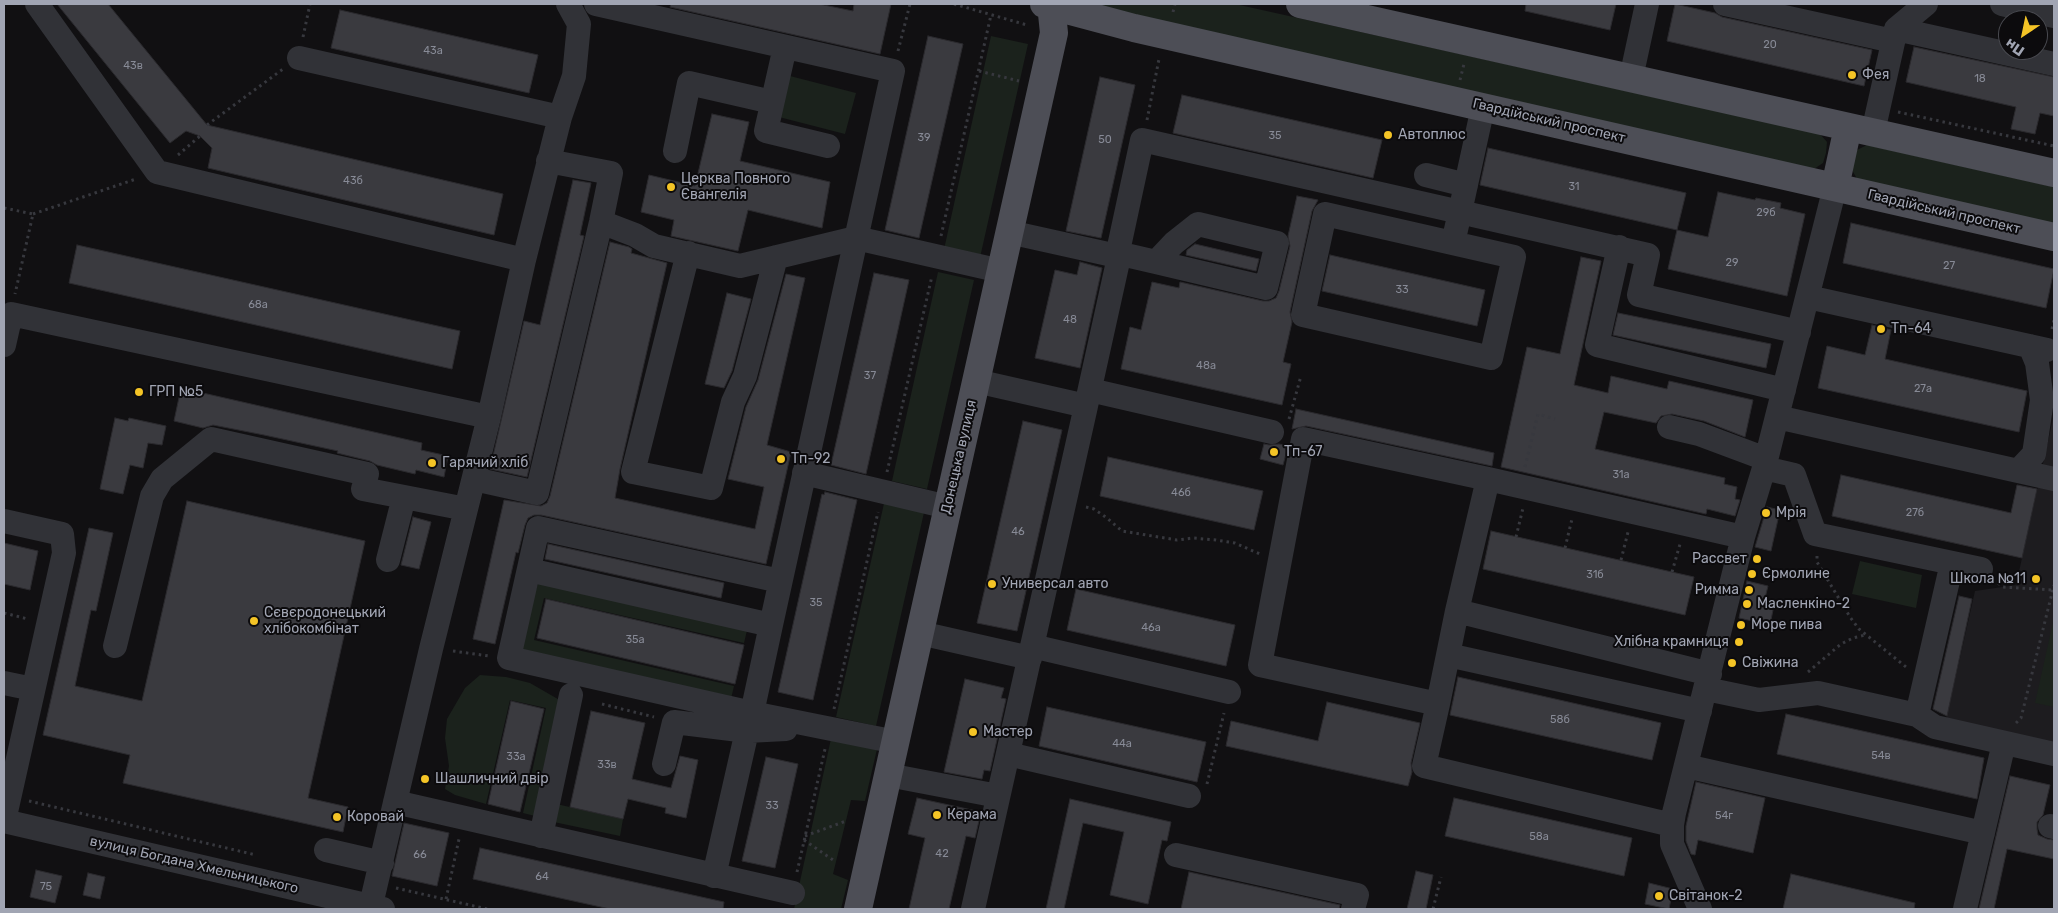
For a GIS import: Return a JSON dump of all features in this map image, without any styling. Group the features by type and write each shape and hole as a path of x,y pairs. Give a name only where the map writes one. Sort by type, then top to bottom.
{"main road":[{"path":"1300,4 2054,173"},
{"name":"Донецька вулиця","path":"858,909 1054,33 1049,5"},
{"name":"Гвардійський проспект","path":"1049,5 1134,28 2054,237"},
{"path":"1835,187 1860,130"}],"street":[{"path":"37,4 157,172 524,260"},
{"path":"375,908 379,873 395,802 489,417 524,260 548,161 574,76 579,24 568,4"},
{"path":"596,4 893,71 750,722 714,876"},
{"path":"1631,78 1647,4"},
{"path":"1726,4 2054,64"},
{"path":"1860,130 1895,35 1926,4"},
{"path":"2002,4 2054,16"},
{"path":"785,47 766,131 828,146"},
{"path":"299,58 560,117"},
{"path":"675,151 689,83 772,102"},
{"path":"1453,244 1484,107"},
{"path":"973,909 1120,257 1117,255 1142,140 1648,255 1639,295 1799,332"},
{"path":"474,479 537,492 601,222 611,173 548,161"},
{"path":"1426,175 1466,185"},
{"path":"1700,909 1672,844 1672,825 1743,537 1765,463 1835,187"},
{"path":"1325,214 1453,244 1514,257 1491,358 1303,315 1325,214"},
{"path":"601,222 635,235 654,246 740,266 856,238 936,258 1001,271"},
{"path":"1009,232 1156,262 1266,288 1277,243 1198,224 1174,243 1156,262"},
{"path":"1619,247 1597,345 1784,390"},
{"path":"688,253 633,472 711,488 734,402 745,376 776,257"},
{"path":"1808,297 2038,348 2037,363 2041,381 2042,400 2034,454 2018,471"},
{"path":"4,345 11,314 489,417"},
{"path":"976,381 1088,398 1272,432"},
{"path":"1777,417 2054,479"},
{"path":"1669,427 1699,434 1794,475 1815,534 1981,569"},
{"path":"1438,704 1260,665 1303,438 1743,537"},
{"path":"114,646 152,496 162,478 211,439 367,474 363,489 466,510"},
{"path":"804,473 948,507"},
{"path":"1488,480 1457,610 1424,766 1672,825"},
{"path":"388,560 404,496"},
{"path":"4,521 62,534 64,553 4,821"},
{"path":"750,722 509,658 538,528 780,581"},
{"path":"1917,715 1952,563"},
{"path":"529,570 770,626"},
{"path":"1457,610 1708,681 1759,700 1818,693 1917,715 1935,728 2054,754"},
{"path":"920,633 1031,652 1229,692"},
{"path":"1448,655 1700,711"},
{"path":"4,683 33,689"},
{"path":"540,836 571,695"},
{"path":"664,764 674,722 750,722 819,727 896,742"},
{"path":"1966,909 2004,743"},
{"path":"1008,754 1189,796"},
{"path":"1686,766 1983,832"},
{"path":"888,775 998,796"},
{"path":"395,802 792,893"},
{"name":"вулиця Богдана Хмельницького","path":"4,821 375,908"},
{"path":"326,850 379,873"},
{"path":"1176,855 1356,895 1353,909"}],"path":[{"path":"207,126 299,58 310,4"},
{"path":"893,71 910,4"},
{"path":"954,4 1027,25"},
{"path":"792,893 805,838 819,727 882,491 991,15"},
{"path":"1454,100 1471,42"},
{"path":"1142,140 1159,59"},
{"path":"978,71 1042,87"},
{"path":"4,208 33,214 157,172 200,136"},
{"path":"11,314 33,214"},
{"path":"1272,432 1284,435 1301,376"},
{"path":"1516,537 1538,414 1556,419"},
{"path":"1065,500 1094,509 1122,531 1177,540 1193,538 1235,543 1279,562"},
{"path":"1565,548 1577,500"},
{"path":"1621,560 1633,512"},
{"path":"1672,572 1685,524"},
{"path":"1815,534 1817,562 1850,617 1866,635 1906,668 1923,690"},
{"path":"1981,569 2003,587 2053,590"},
{"path":"2004,743 2006,733 2021,718 2054,585"},
{"path":"1793,696 1810,669 1841,644 1853,638 1866,635"},
{"path":"431,649 509,658"},
{"path":"1189,796 1203,800 1229,692"},
{"path":"571,695 674,722"},
{"path":"9,797 258,855"},
{"path":"446,900 464,818"},
{"path":"805,838 846,821"},
{"path":"805,838 836,862"},
{"path":"379,873 446,900 488,909"},
{"path":"1433,909 1441,877"}],"shaded area":[{"path":"1083,4 1235,4 1820,134 1827,142 1826,153 1823,163 1814,169"},
{"path":"991,36 1028,44 979,262 943,254"},
{"path":"790,76 856,93 845,134 779,117"},
{"path":"1867,145 2054,187 2054,224 1857,179 1851,168 1857,150"},
{"path":"938,272 974,280 927,489 892,481"},
{"name":"Школа №11","path":"2054,414 2054,744 1946,720 1975,591 2016,585"},
{"path":"885,499 925,508 876,726 836,717"},
{"path":"1860,561 1922,575 1916,608 1852,594"},
{"path":"538,583 748,626 744,643 544,598 534,640 734,686 730,703 516,654"},
{"path":"2054,618 2054,707 2035,703"},
{"path":"480,675 506,677 530,683 563,702 539,817 523,813 546,708 510,700 486,804 455,795 445,789 449,766 445,738 447,719 465,688"},
{"path":"832,734 877,749 865,801 851,800 833,874 848,880 841,909 794,909"},
{"path":"552,803 623,819 620,836 549,821"}],"building":[{"path":"57,4 108,4 207,125 503,194 494,235 208,168 212,148 200,136 186,131 170,143"},
{"path":"671,4 819,4 853,11 854,4 891,4 880,54 670,7"},
{"path":"1526,4 1616,4 1610,30 1525,11"},
{"path":"1675,4 1715,13 1722,17 1872,50 1864,86 1667,41"},
{"path":"340,10 538,55 529,93 331,48"},
{"path":"928,36 963,44 919,238 885,230"},
{"path":"1914,47 2054,77 2054,116 2040,113 2035,134 2011,129 2016,107 1906,82"},
{"path":"1100,77 1135,85 1101,238 1066,231"},
{"path":"1182,95 1382,140 1373,178 1173,133"},
{"path":"712,114 749,122 740,161 830,182 822,228 748,210 738,251 671,236 674,220 641,212 649,175 695,186"},
{"path":"1488,148 1686,193 1677,230 1480,185"},
{"path":"573,180 591,183 580,235 584,236 527,477 490,469 524,321 540,325"},
{"path":"1718,192 1755,200 1756,198 1781,203 1780,208 1805,214 1787,296 1668,269 1677,230 1708,237"},
{"path":"1297,196 1318,200 1312,211 1290,312 1292,322 1283,362 1291,364 1282,405 1121,369 1130,327 1141,330 1152,282 1179,288 1180,282 1263,301 1276,298 1290,246 1288,236"},
{"path":"1851,223 2054,269 2046,308 1843,263"},
{"path":"610,242 629,247 632,249 631,253 667,263 615,498 755,529 764,487 728,479 746,407 758,380 786,274 805,278 767,445 791,452 766,564 534,515 528,518 518,553 516,552 495,644 473,639 504,500 541,506 547,503 550,496"},
{"path":"1195,244 1259,259 1256,271 1186,255 1187,250"},
{"path":"77,245 460,331 452,369 69,283"},
{"path":"1330,255 1485,290 1477,326 1322,291"},
{"path":"1581,257 1601,261 1574,385 1608,393 1611,376 1667,389 1669,381 1753,400 1745,437 1704,421 1672,414 1661,416 1656,423 1604,412 1595,449 1725,478 1724,484 1737,487 1735,499 1740,500 1735,516 1707,509 1706,514 1501,467 1527,347 1560,354"},
{"path":"1080,262 1102,268 1080,368 1035,358 1055,270 1077,275"},
{"path":"874,273 909,280 866,474 831,465"},
{"path":"727,293 751,299 732,371 724,388 705,384"},
{"path":"1618,313 1771,344 1766,368 1613,335"},
{"path":"1872,325 1891,330 1885,359 2027,391 2019,432 1818,388 1827,346 1865,355"},
{"path":"181,388 422,443 421,450 448,456 444,477 416,470 415,474 377,465 370,461 337,453 338,451 264,435 213,425 203,428 174,421"},
{"path":"1296,409 1494,453 1492,466 1306,426 1292,429"},
{"path":"115,418 128,421 129,418 166,426 162,445 148,443 143,468 130,465 123,494 100,489"},
{"path":"1023,421 1062,430 1017,631 977,623"},
{"name":"Тп-67","path":"1264,444 1288,446 1283,465 1260,459"},
{"path":"1108,457 1263,491 1254,530 1100,496"},
{"path":"1841,475 2011,513 2017,485 2037,489 2022,558 1832,516"},
{"path":"825,492 857,500 813,700 778,692 822,494 824,495"},
{"name":"Сєвєродонецький хлібокомбінат","path":"187,501 365,541 308,798 348,807 343,832 123,783 130,755 43,735 89,528 113,533 96,611 91,610 75,686 142,701"},
{"path":"1767,507 1780,510 1771,551 1755,547"},
{"path":"413,517 431,522 419,569 401,565"},
{"path":"1491,531 1694,577 1685,615 1483,569"},
{"path":"4,543 38,551 30,590 4,584"},
{"path":"548,544 724,583 721,598 545,559"},
{"path":"1747,581 1768,586 1764,602 1774,605 1770,625 1739,618"},
{"path":"1076,589 1235,625 1226,666 1067,630"},
{"path":"1959,596 1972,599 1947,716 1933,709"},
{"path":"546,599 744,645 735,684 537,638"},
{"path":"1458,677 1661,723 1652,760 1450,715"},
{"path":"965,679 1004,688 1001,698 1006,699 990,771 984,770 982,779 944,772"},
{"path":"511,701 544,709 520,812 488,804"},
{"path":"1327,702 1420,723 1408,786 1226,746 1231,721 1318,741"},
{"path":"1047,707 1206,742 1197,782 1039,746"},
{"path":"591,711 645,723 632,779 671,788 680,756 698,760 686,818 665,813 666,808 628,799 623,819 570,807"},
{"path":"1786,714 1984,758 1977,799 1777,754"},
{"path":"766,757 798,764 775,868 742,861"},
{"path":"2010,776 2050,785 2043,815 2037,822 2037,829 2038,835 2054,840 2054,859 2007,849 1994,909 1979,909"},
{"path":"1696,782 1765,798 1753,853 1698,840 1695,855 1691,854 1686,841 1686,826"},
{"path":"917,798 981,812 975,838 966,836 949,909 909,909 925,838 908,834"},
{"path":"1454,798 1632,838 1624,876 1445,836"},
{"path":"1070,799 1171,822 1167,841 1162,840 1148,904 1110,895 1124,832 1083,823 1064,909 1046,909"},
{"path":"404,823 449,833 437,886 392,876"},
{"path":"480,848 724,902 723,909 610,909 473,879"},
{"path":"36,870 62,876 55,903 30,897"},
{"path":"1416,871 1433,875 1426,909 1407,909"},
{"path":"1189,872 1340,905 1339,909 1181,909"},
{"path":"88,873 105,877 100,899 83,895"},
{"path":"1791,874 1915,903 1914,909 1783,909"},
{"name":"Світанок-2","path":"1649,883 1673,889 1669,909 1645,904"}],"place":[{"name":"Фея","path":"1852,75"},
{"name":"Автоплюс","path":"1388,135"},
{"name":"Церква Повного Євангелія","path":"671,187"},
{"name":"Тп-64","path":"1881,329"},
{"name":"ГРП №5","path":"139,392"},
{"name":"Тп-67","path":"1274,452"},
{"name":"Тп-92","path":"781,459"},
{"name":"Гарячий хліб","path":"432,463"},
{"name":"Мрія","path":"1766,513"},
{"name":"Рассвет","path":"1757,559"},
{"name":"Єрмолине","path":"1752,574"},
{"name":"Школа №11","path":"2036,579"},
{"name":"Универсал авто","path":"992,584"},
{"name":"Римма","path":"1749,590"},
{"name":"Масленкіно-2","path":"1747,604"},
{"name":"Сєвєродонецький хлібокомбінат","path":"254,621"},
{"name":"Море пива","path":"1741,625"},
{"name":"Хлібна крамниця","path":"1739,642"},
{"name":"Свіжина","path":"1732,663"},
{"name":"Мастер","path":"973,732"},
{"name":"Шашличний двір","path":"425,779"},
{"name":"Керама","path":"937,815"},
{"name":"Коровай","path":"337,817"},
{"name":"Світанок-2","path":"1659,896"}]}
